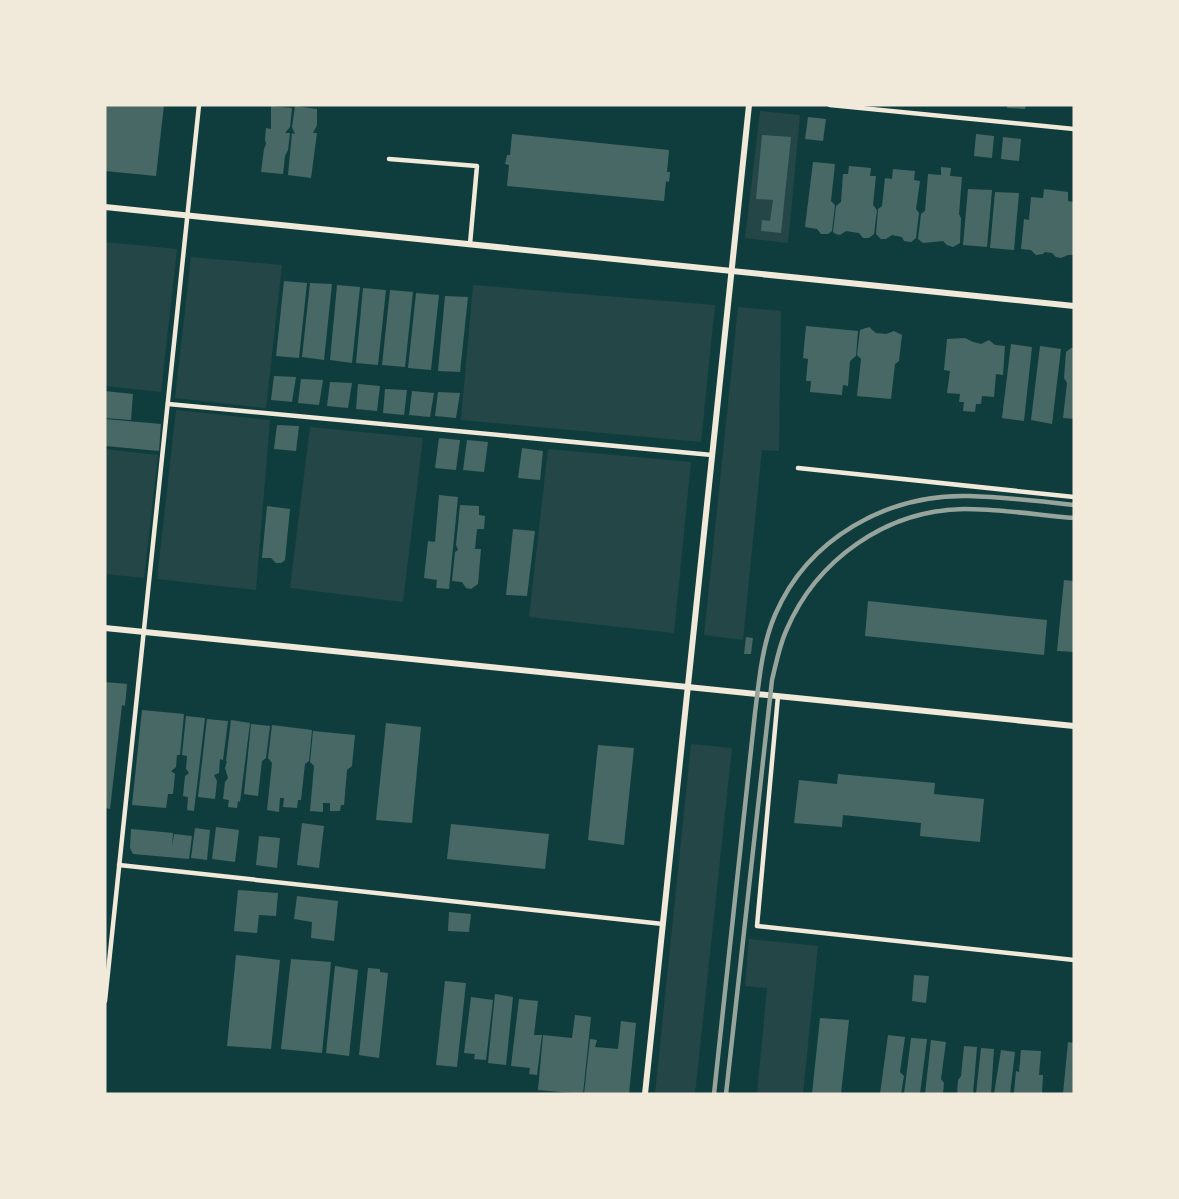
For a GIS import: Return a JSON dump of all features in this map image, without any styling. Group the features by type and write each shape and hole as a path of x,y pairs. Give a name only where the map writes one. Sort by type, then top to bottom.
{"street":[{"path":"645,1094 749,105"},
{"path":"105,207 1074,306"},
{"path":"105,628 1074,726"}],"lane":[{"path":"105,1001 199,105"},
{"path":"830,105 1074,129"},
{"path":"388,159 477,166 470,244"},
{"path":"168,404 712,455"},
{"path":"798,468 1074,497"},
{"path":"778,696 757,926 1074,960"},
{"path":"119,865 663,924"}],"shaded area":[{"path":"760,111 800,115 788,243 745,238"},
{"path":"105,242 177,249 161,392 105,386"},
{"path":"191,257 282,265 266,408 175,398"},
{"path":"473,285 715,305 701,442 461,420"},
{"path":"738,307 781,311 779,451 762,450 743,640 704,635"},
{"path":"176,410 270,420 256,590 157,579"},
{"path":"310,427 423,438 403,602 290,588"},
{"path":"105,449 158,455 144,578 105,574"},
{"path":"548,449 691,462 674,633 529,617"},
{"path":"691,744 732,748 695,1094 655,1094"},
{"path":"749,939 818,946 803,1094 757,1094 767,988 745,986"}],"building":[{"path":"105,105 164,105 156,176 105,171"},
{"path":"1007,105 1026,105 1025,109 1007,108"},
{"path":"271,106 292,108 290,127 285,133 290,133 283,174 261,172 266,144 266,128 271,129"},
{"path":"295,106 317,109 317,125 313,133 317,133 311,178 288,175 292,133 295,134 292,127"},
{"path":"808,117 826,119 823,141 805,139"},
{"path":"512,134 669,150 667,172 670,172 669,182 666,181 664,201 507,186 509,165 505,164 507,155 510,155"},
{"path":"976,134 994,136 992,158 974,156"},
{"path":"762,135 791,137 781,233 761,231 762,220 770,221 773,200 756,199"},
{"path":"1003,137 1021,139 1019,161 1001,159"},
{"path":"813,162 835,164 831,201 835,205 832,231 828,234 821,234 817,229 805,227"},
{"path":"849,166 871,168 870,176 876,176 873,205 877,210 874,234 869,238 863,238 859,233 846,231 840,235 833,232 836,206 841,202 843,174 848,174"},
{"path":"941,167 951,168 950,176 962,177 959,214 961,218 960,243 953,247 943,241 923,243 918,239 921,214 925,211 928,174 941,175"},
{"path":"893,169 915,171 914,180 920,181 916,209 919,213 916,238 911,242 892,235 881,239 876,234 878,209 882,206 885,178 892,179"},
{"path":"968,189 992,190 987,247 963,245"},
{"path":"1044,189 1068,192 1068,201 1074,202 1074,255 1061,258 1052,253 1045,252 1036,255 1031,250 1021,249 1024,219 1029,220 1031,197 1043,198"},
{"path":"995,192 1019,193 1014,250 990,248"},
{"path":"284,281 307,283 299,358 276,356"},
{"path":"310,283 332,284 324,360 302,357"},
{"path":"337,285 360,287 352,363 330,360"},
{"path":"363,288 386,290 378,365 356,363"},
{"path":"390,290 413,292 405,367 382,365"},
{"path":"416,293 439,295 431,370 408,368"},
{"path":"445,296 468,297 460,372 438,371"},
{"path":"806,326 858,331 856,356 850,361 848,386 843,385 842,395 810,392 811,381 806,381 808,359 803,358"},
{"path":"869,327 876,333 886,334 894,331 902,335 899,361 895,364 891,399 857,396 861,359 857,355 860,330"},
{"path":"965,338 981,344 989,340 995,345 1005,346 1003,375 996,374 994,397 982,396 981,404 976,404 975,412 963,411 964,402 959,402 960,394 947,393 950,371 944,370 947,339"},
{"path":"1011,344 1032,347 1024,421 1002,418"},
{"path":"1040,346 1061,349 1052,424 1031,420"},
{"path":"1074,348 1074,419 1063,418 1067,383 1064,378 1066,352"},
{"path":"274,376 296,377 292,402 271,400"},
{"path":"301,379 323,380 319,405 298,403"},
{"path":"330,382 352,383 348,408 327,406"},
{"path":"358,384 380,386 377,411 356,409"},
{"path":"385,389 407,390 404,415 383,413"},
{"path":"105,391 133,394 131,420 105,418"},
{"path":"412,391 434,393 430,417 409,415"},
{"path":"438,392 460,393 456,418 435,416"},
{"path":"105,419 161,424 159,451 105,446"},
{"path":"277,425 299,426 296,451 274,449"},
{"path":"439,438 460,440 456,470 435,468"},
{"path":"467,440 488,442 484,472 463,470"},
{"path":"522,448 543,451 540,480 518,478"},
{"path":"439,495 458,497 449,589 436,588 437,580 424,578 428,541 435,542"},
{"path":"460,505 479,506 479,515 485,516 484,529 477,529 475,549 481,549 478,584 471,589 466,588 462,582 452,581 455,552 458,550 456,545"},
{"path":"267,506 290,509 285,560 281,563 276,563 271,558 262,558"},
{"path":"513,529 535,531 527,596 506,595"},
{"path":"1064,580 1074,581 1074,652 1057,651"},
{"path":"868,601 1047,620 1044,655 865,636"},
{"path":"746,637 753,638 751,654 744,654"},
{"path":"105,682 127,684 125,706 122,705 110,809 105,808"},
{"path":"142,710 184,714 180,755 177,755 176,767 171,771 175,774 173,794 168,794 166,808 132,805"},
{"path":"186,716 205,718 194,811 187,810 188,797 183,796 185,776 189,773 186,769 187,756 182,755"},
{"path":"207,719 228,721 223,760 220,759 219,773 214,775 217,781 215,799 198,797"},
{"path":"231,720 250,723 240,802 238,801 237,808 228,807 229,800 223,799 225,782 228,778 225,768"},
{"path":"386,723 421,727 412,823 376,820"},
{"path":"251,724 270,726 266,758 262,761 258,796 244,794"},
{"path":"272,725 312,730 309,761 305,764 301,800 298,800 297,808 283,807 284,798 280,798 279,812 267,810 272,763 268,758"},
{"path":"313,731 355,735 352,766 347,770 344,805 341,805 340,811 330,811 330,803 323,803 323,812 310,811 314,766 310,762"},
{"path":"598,745 634,748 624,845 588,840"},
{"path":"838,774 935,783 934,794 984,799 980,842 920,836 921,823 843,815 842,827 794,823 799,780 837,784"},
{"path":"302,823 324,826 319,868 297,865"},
{"path":"451,824 549,834 545,869 447,859"},
{"path":"216,827 239,830 235,862 212,859"},
{"path":"195,828 210,830 207,860 191,858"},
{"path":"131,829 173,833 172,847 174,834 192,836 189,859 133,854 130,848"},
{"path":"259,836 280,838 277,868 256,865"},
{"path":"238,890 278,893 276,916 259,915 257,933 234,931"},
{"path":"297,896 338,901 334,941 311,938 312,922 294,919"},
{"path":"449,912 471,914 469,932 448,931"},
{"path":"236,955 280,960 271,1049 227,1046"},
{"path":"291,959 331,962 322,1053 281,1049"},
{"path":"335,966 358,970 349,1056 326,1053"},
{"path":"368,968 380,969 380,972 388,973 379,1058 359,1055"},
{"path":"914,975 929,976 926,1003 912,1001"},
{"path":"445,981 466,983 457,1067 436,1065"},
{"path":"495,994 513,997 506,1065 488,1063"},
{"path":"471,997 493,1000 486,1060 474,1059 475,1054 464,1053"},
{"path":"519,999 538,1001 534,1035 542,1035 537,1075 529,1074 530,1068 511,1066"},
{"path":"575,1015 591,1017 583,1094 538,1090 543,1035 572,1038"},
{"path":"820,1018 849,1020 841,1094 812,1094"},
{"path":"621,1021 636,1023 629,1094 584,1094 590,1039 597,1040 595,1047 618,1049"},
{"path":"888,1035 905,1037 900,1072 904,1076 901,1094 880,1094"},
{"path":"911,1038 927,1039 920,1094 904,1094"},
{"path":"931,1040 946,1042 941,1079 944,1083 943,1094 925,1094"},
{"path":"1068,1042 1074,1043 1074,1094 1063,1094"},
{"path":"964,1046 977,1047 973,1094 957,1094"},
{"path":"981,1048 994,1049 991,1094 976,1094"},
{"path":"1001,1050 1015,1052 1010,1094 994,1094"},
{"path":"1021,1050 1041,1051 1039,1075 1043,1075 1042,1094 1015,1094 1014,1092"}],"railway":[{"path":"714,1094 760,676 771,627 789,588 829,543 880,512 909,503 938,497 969,496 1074,505"},
{"path":"726,1094 772,680 786,631 799,605 835,561 881,529 908,518 964,509 1074,518"}]}
